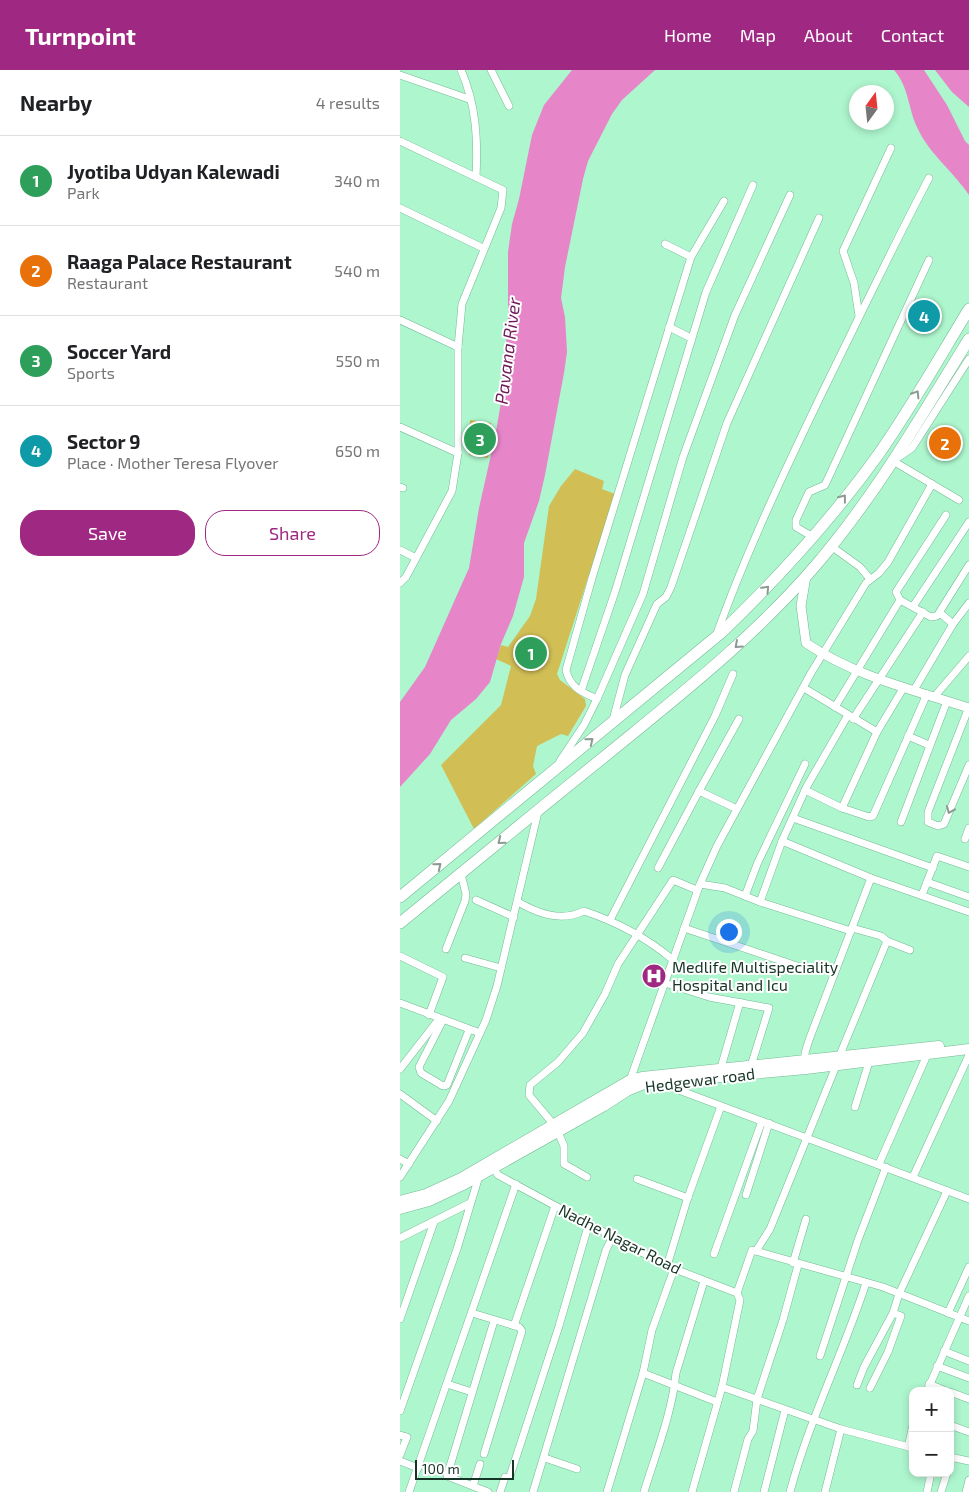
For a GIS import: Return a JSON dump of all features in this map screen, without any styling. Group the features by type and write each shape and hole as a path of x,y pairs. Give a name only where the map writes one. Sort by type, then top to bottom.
{"main road":[{"path":"400,897 714,639 752,604 813,537 891,436 969,309"},
{"path":"400,924 729,653 766,618 831,546 893,461 969,339"},
{"path":"752,604 766,618"},
{"path":"540,782 552,799"},
{"name":"Hedgewar road","path":"400,1201 441,1188 491,1165 629,1086 660,1079 838,1062 969,1043"},
{"name":"Hedgewar road","path":"838,1062 869,1062 969,1049"},
{"name":"Hedgewar road","path":"720,1072 751,1066 806,1065"},
{"name":"Hedgewar road","path":"400,1209 429,1201 479,1176 491,1165"}],"street":[{"path":"461,70 468,85 469,98 473,104 477,132 476,177"},
{"path":"491,70 509,106"},
{"path":"400,75 469,98"},
{"path":"400,141 503,190 501,208 483,248 462,304 458,347 458,454 452,491 406,577 400,583"},
{"path":"859,316 854,283 843,251 890,148"},
{"path":"714,639 742,567 859,316 929,178"},
{"path":"581,691 615,592 691,338 717,264 753,185"},
{"path":"555,770 584,725 642,594 683,457 735,315 790,195"},
{"path":"596,699 569,682 567,663 691,257 724,202"},
{"path":"400,208 483,248"},
{"path":"612,723 625,675 657,604 666,597 671,587 727,423 819,218"},
{"path":"665,244 691,257"},
{"path":"813,537 796,526 796,520 809,492 825,485 929,260"},
{"path":"400,320 458,347"},
{"path":"669,327 691,338"},
{"path":"959,500 893,461 912,448 969,358"},
{"path":"400,427 458,454"},
{"path":"629,1086 699,887 737,809 822,654 866,583 888,562 932,484"},
{"path":"946,515 896,592 900,600 914,605 934,617 940,613 969,565"},
{"path":"914,605 969,522"},
{"path":"831,546 860,567 870,579"},
{"path":"400,550 416,558"},
{"path":"806,575 801,606 802,627 806,642 822,654 856,671 969,708 926,816 928,822 938,826 944,824 969,765"},
{"path":"834,707 900,600"},
{"path":"914,690 953,624 969,603"},
{"path":"760,902 782,841 805,790 850,717 879,678 923,612"},
{"path":"940,613 953,624"},
{"path":"805,790 842,808 869,816 876,813 883,790 908,736 930,696 969,656"},
{"path":"610,920 715,716 732,674"},
{"path":"842,808 877,732 904,687"},
{"path":"804,688 877,732"},
{"path":"902,822 947,701"},
{"path":"658,868 739,719"},
{"path":"908,736 930,745"},
{"path":"745,896 758,862 805,764"},
{"path":"699,790 737,809"},
{"path":"400,1177 449,1102 480,1033 501,968 539,810"},
{"path":"793,818 933,868"},
{"path":"965,839 969,828"},
{"path":"782,841 872,878 969,912"},
{"path":"922,895 937,856 969,867"},
{"path":"446,948 465,901 466,894 461,874"},
{"path":"806,1065 809,1040 872,878"},
{"path":"587,1177 564,1164 564,1146 556,1128 529,1095 530,1085 558,1062 583,1033 605,994 618,964 673,880 699,887 725,888 760,902 851,930 882,936 887,941 910,950"},
{"path":"927,882 969,897"},
{"path":"476,900 514,917"},
{"path":"518,902 535,912 551,916 572,917 584,911 610,920 658,947 673,960"},
{"path":"684,928 809,970"},
{"path":"756,1252 770,1229 887,941"},
{"path":"400,956 443,977 429,1015"},
{"path":"464,958 501,968"},
{"path":"665,983 709,997 769,1008 751,1066"},
{"path":"720,1072 740,1002"},
{"path":"400,1004 480,1033"},
{"path":"441,1020 419,1067 421,1073 443,1086 447,1085 468,1030"},
{"path":"400,1069 441,1020"},
{"path":"820,1356 882,1166 927,1055"},
{"path":"913,1177 969,1055"},
{"path":"855,1107 869,1062"},
{"path":"660,1079 721,1106 806,1139 969,1198"},
{"path":"400,1094 437,1121"},
{"path":"607,1492 643,1373 652,1330 671,1267 688,1198 721,1106"},
{"path":"746,1196 766,1122"},
{"path":"714,1254 766,1122"},
{"path":"400,1159 409,1164"},
{"name":"Nadhe Nagar Road","path":"491,1165 498,1175 671,1267 737,1293"},
{"path":"400,1411 457,1249 479,1176"},
{"path":"637,1179 688,1198"},
{"path":"409,1492 516,1184"},
{"path":"857,1385 864,1367 893,1313 899,1294 947,1191"},
{"path":"400,1238 470,1203"},
{"path":"514,1326 555,1206"},
{"path":"734,1492 748,1439 753,1431 757,1399 784,1320 806,1219"},
{"path":"400,1319 434,1222"},
{"path":"500,1492 508,1477 559,1326 588,1223"},
{"path":"533,1492 545,1458 606,1250 613,1236"},
{"path":"692,1492 722,1387 740,1300 737,1293 752,1250 866,1283 969,1321"},
{"path":"948,1313 969,1267"},
{"path":"644,1492 676,1387 676,1373 704,1281"},
{"path":"790,1492 814,1420 866,1283"},
{"path":"928,1387 969,1296"},
{"path":"472,1313 522,1329 484,1454"},
{"path":"870,1388 888,1352 901,1316 893,1313"},
{"path":"488,1492 447,1476 494,1321"},
{"path":"944,1352 969,1361"},
{"path":"937,1366 969,1378"},
{"path":"643,1373 717,1402"},
{"path":"447,1384 472,1392"},
{"path":"722,1387 841,1429 909,1448"},
{"path":"954,1393 969,1399"},
{"path":"764,1492 785,1410"},
{"path":"954,1426 969,1432"},
{"path":"825,1492 841,1429"},
{"path":"400,1435 407,1438 400,1455"},
{"path":"545,1458 577,1469"},
{"path":"954,1458 969,1461"},
{"path":"400,1461 418,1468"},
{"path":"473,1486 480,1464"},
{"path":"927,1492 930,1477"},
{"path":"941,1492 946,1477"},
{"path":"966,1492 969,1480"}],"shaded area":[{"path":"470,420 491,423 488,458 469,455"},
{"path":"575,469 604,481 602,489 615,494 557,674 560,680 585,699 586,706 568,736 561,734 537,746 533,766 536,774 474,829 441,765 501,705 511,666 496,659 501,645 508,647 530,616 536,599 549,506 561,486"}],"water":[{"name":"Pavana River","path":"572,70 655,70 622,100 612,114 588,161 583,179 565,267 561,298 565,317 567,352 564,373 539,501 524,543 524,577 513,616 501,644 490,682 476,699 451,720 430,754 400,787 400,702 425,667 469,568 504,385 504,360 508,324 508,252 512,224 532,135 544,105"},
{"path":"894,70 924,70 947,105 965,141 969,145 969,195 922,137 914,120 903,83"},
{"path":"935,70 969,70 969,107 952,92"}],"place":[{"name":"Sector 9","path":"924,316"},
{"name":"Soccer Yard","path":"480,439"},
{"name":"Raaga Palace Restaurant","path":"945,443"},
{"name":"Jyotiba Udyan Kalewadi","path":"531,653"},
{"name":"Medlife Multispeciality Hospital and Icu","path":"654,976"}]}
